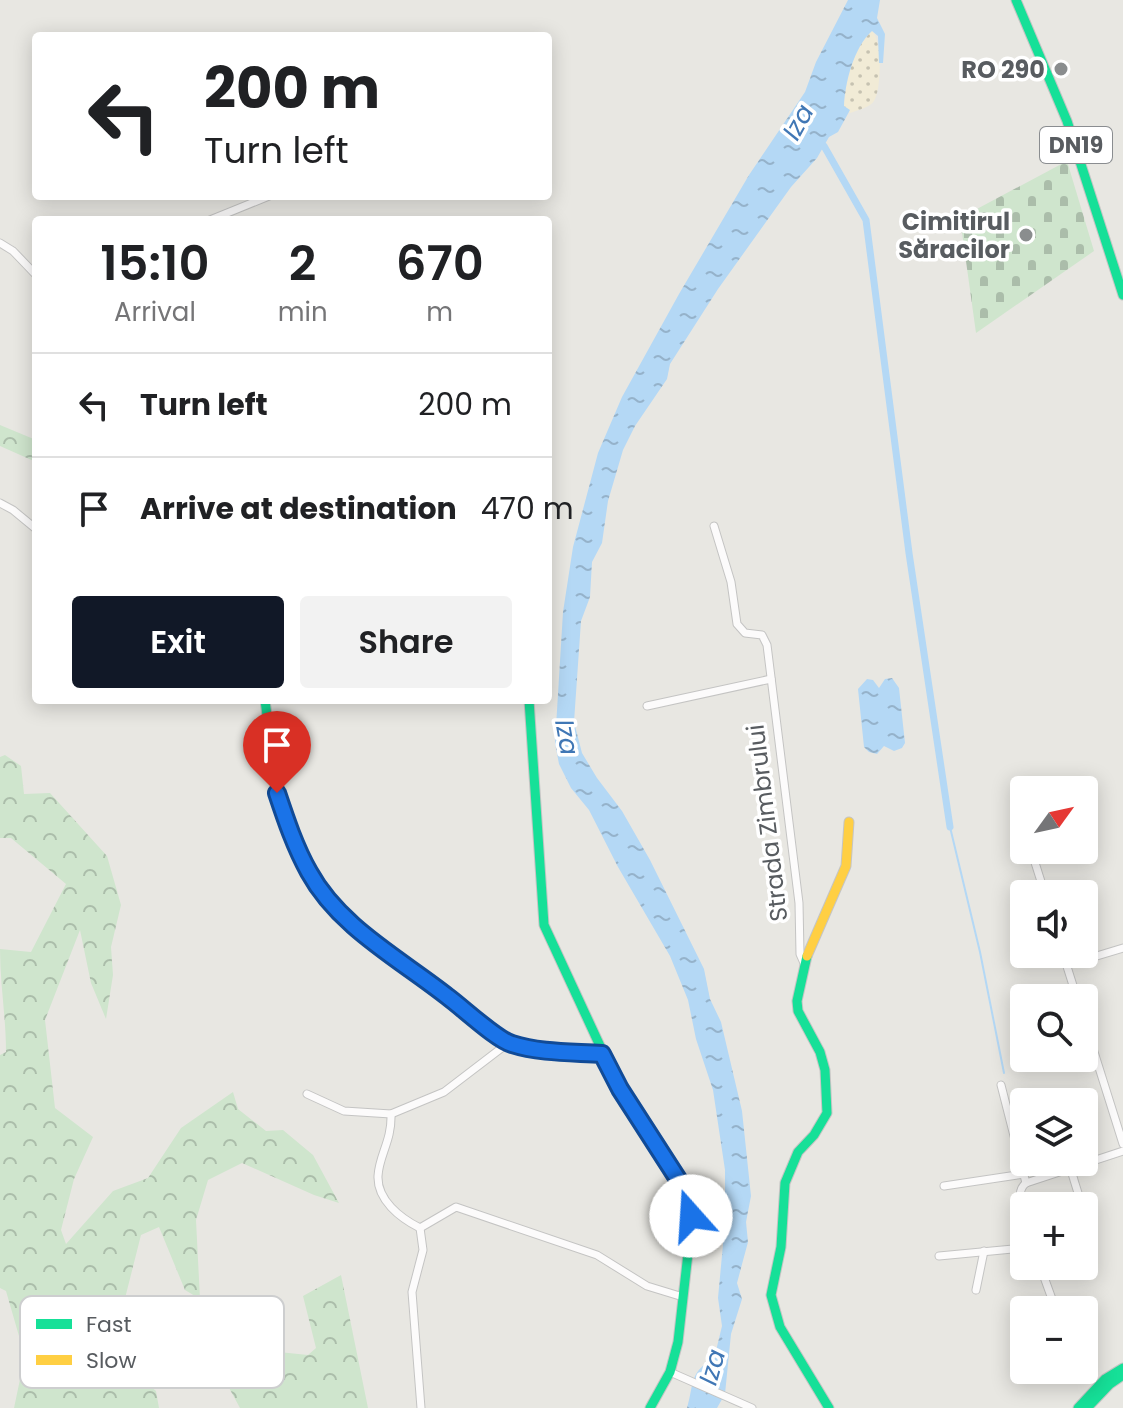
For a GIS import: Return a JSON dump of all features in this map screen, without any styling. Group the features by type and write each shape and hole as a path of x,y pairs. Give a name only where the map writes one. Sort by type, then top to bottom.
{"street":[{"name":"DN19","path":"1016,0 1067,121 1123,295"},
{"path":"220,216 259,200"},
{"path":"0,243 13,251 32,271"},
{"path":"0,503 32,526"},
{"name":"Strada Zimbrului","path":"714,526 731,582 737,624 745,633 762,635 765,640 799,903 800,954 804,963"},
{"path":"647,706 771,679"},
{"path":"266,704 277,793 295,844 309,874 325,896 378,946 508,1043 544,1050 602,1054"},
{"path":"529,704 544,925 620,1089 680,1181 688,1199 691,1227 678,1342 670,1372 650,1408"},
{"name":"Strada Zimbrului","path":"829,1408 808,1378 780,1327 771,1295 781,1247 785,1183 798,1152 814,1135 827,1113 825,1070 820,1052 798,1011 804,963 846,866 849,822"},
{"path":"1098,956 1123,948"},
{"path":"307,1094 344,1111 391,1114 444,1092 508,1043"},
{"path":"1098,1065 1123,1144"},
{"path":"1001,1085 1010,1120"},
{"path":"391,1114 392,1132 378,1177 387,1203 395,1213 420,1228"},
{"path":"1098,1159 1123,1151"},
{"path":"944,1186 1011,1176"},
{"path":"1024,1176 1026,1183"},
{"path":"1021,1192 1026,1183 1045,1176"},
{"path":"420,1228 456,1207 597,1255 647,1286 683,1297"},
{"path":"420,1228 423,1250 412,1292 421,1408"},
{"path":"939,1256 1010,1249"},
{"path":"976,1290 984,1251"},
{"path":"1078,1408 1123,1368"},
{"path":"670,1372 752,1408"},
{"path":"1087,1408 1107,1382 1123,1375"}],"green space":[{"name":"Cimitirul Săracilor","path":"1067,161 1094,251 976,333 960,218"},
{"path":"0,425 32,438 32,460 0,446"},
{"path":"5,755 21,766 24,794 50,793 107,856 121,905 111,947 113,975 106,1019 91,983 80,930 45,1020 55,1108 93,1137 74,1179 61,1230 66,1244 113,1191 148,1178 181,1128 233,1092 238,1109 266,1131 283,1130 313,1155 339,1203 242,1163 208,1180 196,1220 200,1296 185,1290 159,1227 141,1235 126,1296 20,1296 20,1340 6,1291 0,1288 0,1055 6,1052 0,949 31,952 66,884 11,838 0,838 0,757"},
{"path":"341,1275 368,1408 240,1408 229,1388 284,1388 284,1353 308,1355 316,1348 303,1296"},
{"path":"20,1379 20,1388 152,1388 156,1391 159,1408 14,1408"}],"sand":[{"path":"872,31 879,54 877,95 869,105 850,113 844,106 846,87 855,55"}],"water":[{"name":"Iza","path":"848,0 880,0 877,18 885,34 883,63 879,63 878,36 872,31 860,46 852,66 844,106 850,110 838,132 829,137 817,158 791,187 718,289 670,364 667,379 635,426 623,450 608,501 602,543 592,562 590,597 581,621 574,722 582,753 622,811 650,860 704,969 710,999 721,1022 742,1111 751,1196 746,1222 748,1242 737,1283 742,1299 731,1334 725,1394 717,1408 687,1408 696,1374 714,1359 722,1326 718,1298 725,1223 725,1170 713,1090 696,1039 688,1000 670,956 589,810 571,788 559,764 555,743 563,612 573,547 598,453 622,397 749,175 805,92 816,62"},
{"path":"892,678 899,688 905,743 894,751 884,746 877,754 869,752 864,747 858,689 867,679 873,680 879,688 885,679"}],"waterway":[{"path":"824,146 866,220 909,553 950,827"},
{"path":"950,827 980,952 1004,1073"}],"traffic: fast":[{"path":"1016,0 1067,121 1123,295"},
{"path":"266,704 277,793 309,874 325,896 378,946 508,1043"},
{"path":"529,704 544,925 620,1089 683,1187 689,1204 691,1227 678,1342 670,1372 650,1408"},
{"path":"807,956 797,1001 798,1011 820,1052 825,1070 827,1113 814,1135 798,1152 785,1183 781,1247 771,1295 780,1327 829,1408"},
{"path":"1078,1408 1105,1379 1123,1368"},
{"path":"1087,1408 1123,1375"}],"traffic: slow":[{"path":"807,956 846,866 849,822"}],"place":[{"name":"RO 290","path":"1061,69"},
{"name":"Cimitirul Săracilor","path":"1026,235"}],"route":[{"path":"277,793 309,874 325,896 378,946 508,1043 544,1050 602,1054 620,1089 683,1187 691,1216"}]}
